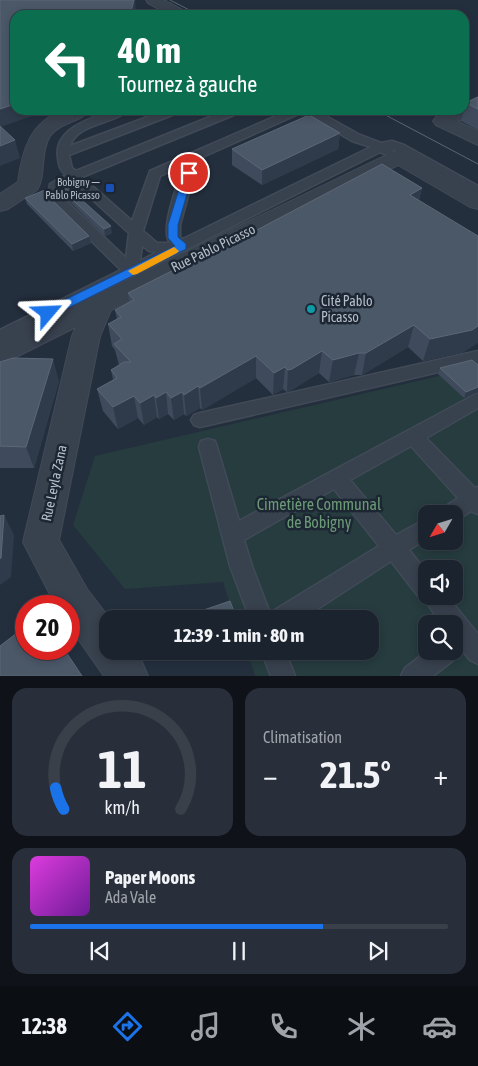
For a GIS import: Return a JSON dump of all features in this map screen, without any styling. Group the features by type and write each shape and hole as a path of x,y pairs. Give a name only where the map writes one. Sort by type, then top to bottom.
{"street":[{"path":"153,0 172,10"},
{"path":"0,204 29,185 32,150 44,130 59,118 67,115"},
{"path":"443,121 455,115"},
{"path":"443,121 478,139"},
{"path":"389,152 478,202"},
{"name":"Rue Pablo Picasso","path":"0,353 100,304 389,152"},
{"name":"Rue Leyla Zana","path":"99,636 74,602 41,542 86,336 100,304"},
{"path":"116,660 128,676"}],"lane":[{"path":"112,115 74,132 64,143 63,154 66,169 154,248 182,246"},
{"path":"63,154 163,115"},
{"path":"132,272 55,198 55,187 74,176 225,115"},
{"path":"132,272 136,232 154,174 288,115"},
{"path":"316,115 356,138 389,152"},
{"path":"389,152 389,145 400,148 478,191"},
{"path":"0,337 182,246 389,152"},
{"path":"182,246 173,238 173,225 192,158"},
{"path":"200,420 478,357"},
{"path":"233,535 478,400"},
{"path":"413,436 476,500 463,507"},
{"path":"208,447 241,566 258,610"},
{"path":"337,478 418,578"},
{"path":"294,610 418,533"},
{"path":"440,605 469,641"},
{"path":"277,660 283,676"},
{"path":"413,676 435,660"}],"green space":[{"name":"Cimetière Communal de Bobigny","path":"478,367 478,676 255,676 250,660 379,660 379,610 232,610 223,582 125,589 73,525 95,456"}],"building":[{"path":"0,0 134,0 131,10 10,10 10,106 0,109"},
{"path":"478,97 478,109 469,104 469,102"},
{"path":"309,115 340,133 262,170 232,149"},
{"path":"0,126 15,140 0,146"},
{"name":"Cité Pablo Picasso","path":"382,164 422,188 410,195 478,236 478,326 472,330 430,339 414,325 366,353 333,360 322,351 292,369 288,370 285,367 274,373 256,356 200,388 198,386 184,395 182,392 171,398 166,392 156,398 154,395 140,403 134,396 113,407 97,389 117,378 111,370 124,362 131,362 114,344 122,339 108,324 121,317 115,310 134,300 128,293 251,231 253,232"},
{"path":"63,183 111,226 104,229 62,190"},
{"path":"45,190 45,193 89,236 72,244 25,198"},
{"path":"13,358 53,359 26,447 0,446 0,362"},
{"path":"472,360 478,365 478,387 466,392 440,368"},
{"path":"4,515 1,558 0,559 0,516"},
{"path":"230,601 234,610 204,610"},
{"path":"15,634 15,660 71,660 82,676 0,676 0,646"}],"tram line":[{"path":"170,0 189,10"},
{"path":"385,115 478,164"}],"slow traffic":[{"path":"133,271 174,251"}],"place":[{"name":"Bobigny — Pablo Picasso","path":"110,188"},
{"name":"Cité Pablo Picasso","path":"311,309"}],"route":[{"path":"48,313 182,246 173,238 173,225 189,173"}]}
